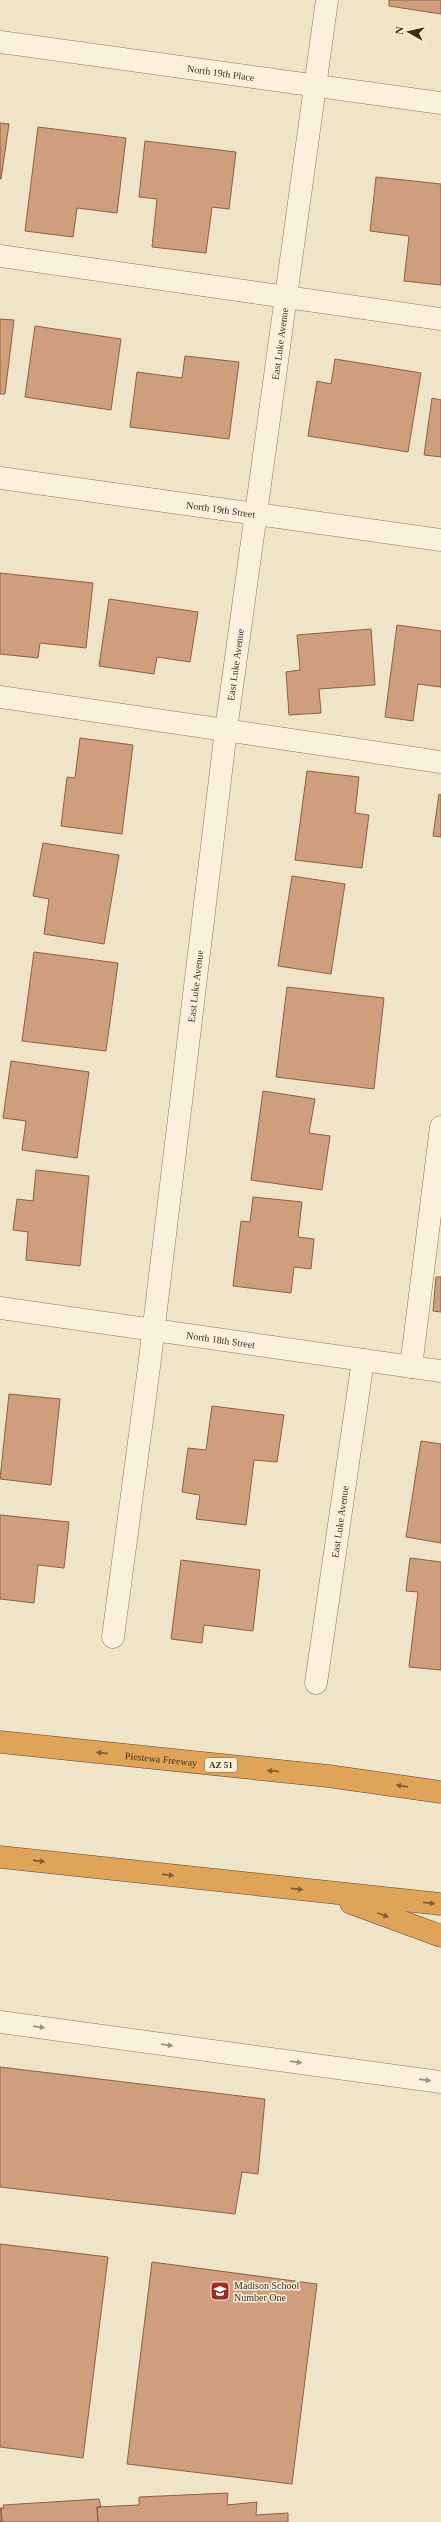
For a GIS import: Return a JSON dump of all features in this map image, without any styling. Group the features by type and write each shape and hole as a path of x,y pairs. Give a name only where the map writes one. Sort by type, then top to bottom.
{"highway":[{"name":"Piestewa Freeway","path":"0,1742 328,1776 441,1792"},
{"path":"0,1857 441,1904"},
{"path":"320,1891 441,1936"}],"street":[{"name":"East Luke Avenue","path":"113,1637 153,1331 226,730 287,298 327,0"},
{"name":"North 19th Place","path":"0,42 316,84 441,103"},
{"path":"0,256 441,319"},
{"name":"North 19th Street","path":"0,478 256,512 441,540"},
{"path":"0,697 441,762"},
{"path":"411,1367 441,1127"},
{"name":"North 18th Street","path":"0,1308 441,1371"},
{"name":"East Luke Avenue","path":"316,1683 363,1360"},
{"path":"0,2022 441,2082"}],"building":[{"path":"389,0 441,0 441,14 389,6"},
{"path":"0,123 9,124 1,179 0,179"},
{"path":"38,127 126,138 117,213 77,208 73,237 25,231"},
{"path":"145,141 236,152 229,209 212,207 206,253 152,247 157,199 139,197"},
{"path":"376,177 441,184 441,285 404,281 409,236 370,231"},
{"path":"0,319 14,320 5,394 0,394"},
{"path":"35,326 121,339 111,410 25,397"},
{"path":"185,356 239,362 229,439 130,427 137,372 182,378"},
{"path":"335,359 421,373 408,452 308,436 317,381 331,384"},
{"path":"432,398 441,400 441,457 424,455"},
{"path":"0,573 93,583 86,648 40,643 38,658 0,654"},
{"path":"109,599 198,612 190,662 157,657 154,674 99,666"},
{"path":"397,625 441,631 441,687 418,684 413,721 385,717"},
{"path":"371,629 375,685 319,689 321,713 289,715 286,672 300,670 297,635"},
{"path":"80,738 133,745 122,834 61,826 67,777 75,778"},
{"path":"307,771 359,777 355,813 369,815 362,868 295,860"},
{"path":"439,794 441,795 441,837 433,836"},
{"path":"43,843 119,855 104,944 44,934 49,899 33,896"},
{"path":"292,876 345,884 331,974 278,966"},
{"path":"34,952 118,963 106,1051 22,1041"},
{"path":"287,987 384,998 374,1089 276,1077"},
{"path":"11,1061 89,1072 77,1158 22,1150 26,1121 3,1118"},
{"path":"263,1091 315,1099 309,1133 330,1136 322,1190 251,1180"},
{"path":"36,1170 89,1176 80,1266 26,1260 28,1232 13,1230 17,1199 33,1201"},
{"path":"253,1197 302,1202 298,1237 314,1239 311,1269 294,1267 291,1293 233,1286 241,1221 250,1222"},
{"path":"436,1277 441,1277 441,1312 433,1311"},
{"path":"9,1394 60,1399 51,1485 0,1479"},
{"path":"212,1406 284,1415 277,1462 254,1460 246,1525 196,1519 200,1495 182,1492 188,1448 206,1450"},
{"path":"421,1441 441,1444 441,1543 406,1537"},
{"path":"0,1515 69,1522 64,1568 38,1565 34,1603 0,1599"},
{"path":"410,1558 441,1562 441,1670 409,1667 418,1592 406,1591"},
{"path":"181,1560 260,1570 253,1631 204,1625 202,1643 171,1639"},
{"path":"0,2067 265,2099 258,2174 242,2172 235,2214 0,2187"},
{"path":"0,2244 108,2257 83,2458 0,2447"},
{"path":"152,2262 317,2284 292,2484 127,2464"},
{"path":"228,2493 227,2505 257,2502 256,2515 288,2513 288,2522 98,2522 97,2507 139,2505 139,2497"},
{"path":"99,2499 101,2507 97,2507 98,2522 2,2522 1,2508 4,2508 3,2505"},
{"path":"1,2508 2,2522 0,2522"}],"place":[{"name":"Madison School Number One","path":"220,2291"}]}
